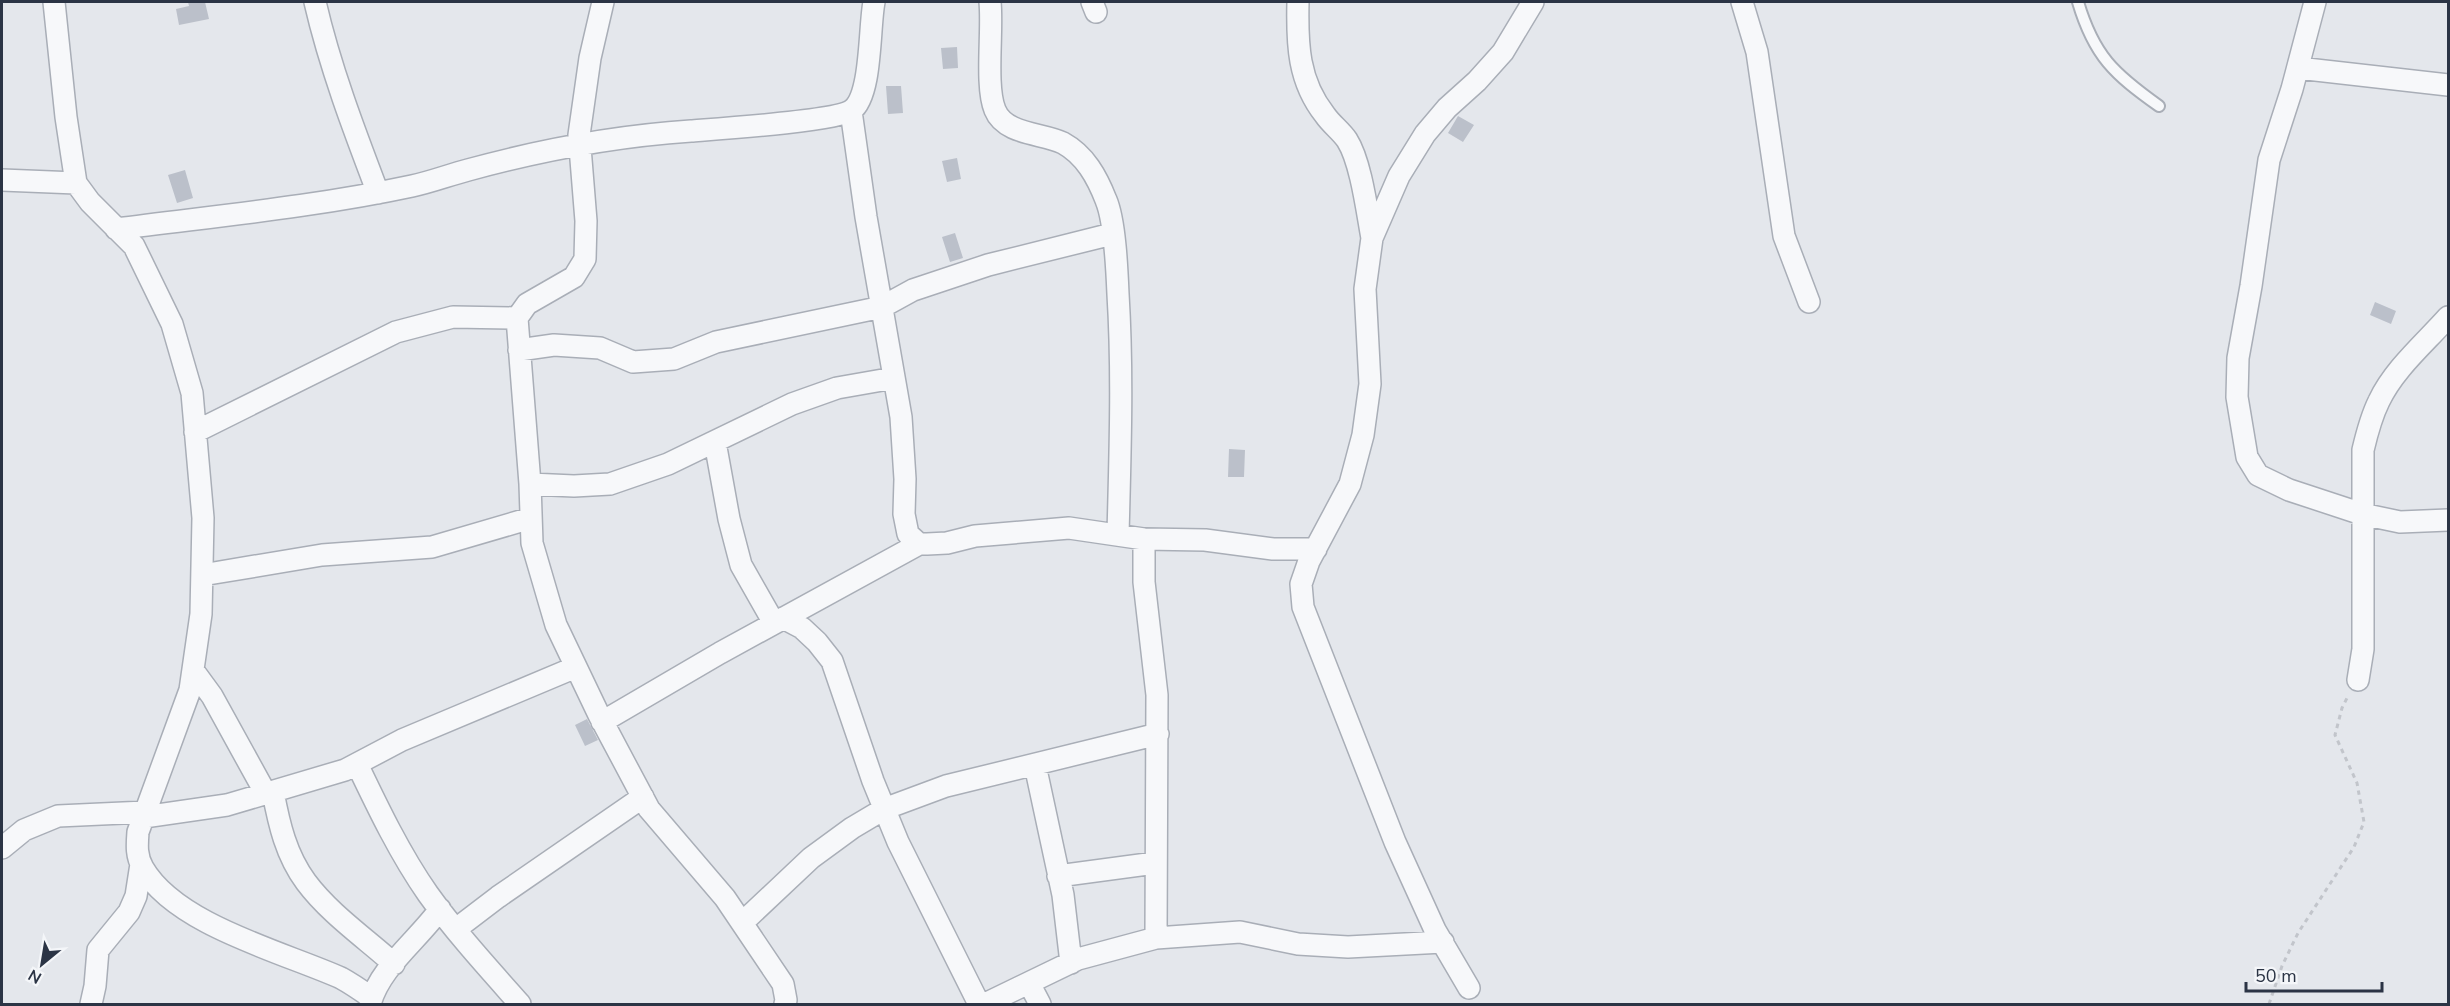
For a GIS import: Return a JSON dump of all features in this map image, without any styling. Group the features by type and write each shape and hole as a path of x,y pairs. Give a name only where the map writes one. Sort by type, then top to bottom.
{"street":[{"path":"54,2 66,117 76,183 90,202 135,246 172,324 192,393 203,518 201,614 190,690 178,729 138,832 137,850 141,864 159,890 189,912 247,940 343,980 371,1001 381,980 440,909"},
{"path":"315,2 350,119 378,193"},
{"path":"603,2 590,58 579,135 586,220 585,259 574,277 527,304 517,318 530,484 532,543 556,625 602,722 649,809 725,898 783,984 788,1003"},
{"path":"116,229 284,208 378,193 415,186 499,162 639,134 739,127 833,116 851,111 860,100 865,85 874,2"},
{"path":"990,2 992,89 996,111 1004,122 1018,129 1063,143 1082,157 1092,170 1107,202 1117,268 1122,409 1118,535"},
{"path":"1298,2 1301,72 1310,93 1325,116 1347,140 1360,181 1372,238"},
{"path":"1469,988 1443,942 1395,842 1303,607 1300,584 1350,484 1363,435 1370,384 1365,289 1372,238 1399,176 1425,134 1447,108 1477,81 1503,52 1533,2"},
{"path":"1742,2 1757,52 1784,236 1809,302"},
{"path":"2315,2 2298,68 2269,160 2238,358 2237,397 2247,457 2258,475 2289,490 2362,514 2400,522 2448,520"},
{"path":"2298,68 2448,85"},
{"path":"851,111 902,417 904,514 908,534 919,544"},
{"path":"2,180 76,183"},
{"path":"519,350 554,345 600,348 633,363 674,359 716,342 882,307 913,291 988,265 1112,234"},
{"path":"195,432 396,332 453,317 517,318"},
{"path":"2358,680 2363,649 2363,450 2368,426 2379,398 2400,369 2448,317"},
{"path":"530,484 574,486 610,484 668,464 792,404 837,388 894,378"},
{"path":"715,442 729,519 741,565 779,621 802,628 832,661 873,781 917,881 979,1005"},
{"path":"202,575 322,555 432,547 531,518"},
{"path":"602,722 919,544 947,543 975,536 1069,528 1144,539 1205,540 1273,549 1316,549"},
{"path":"1144,539 1144,582 1157,694 1156,938"},
{"path":"2,848 24,830 58,816 145,815 227,805 345,770 402,740 576,667"},
{"path":"193,670 212,696 269,793 290,854 306,882 336,913 394,964"},
{"path":"742,923 811,858 852,828 885,809 946,786 1158,734"},
{"path":"357,764 394,837 428,893 520,1005"},
{"path":"1035,765 1058,876 1071,963"},
{"path":"456,929 498,897 643,797"},
{"path":"1058,876 1155,863"},
{"path":"91,1005 98,950 129,912 136,896 141,864"},
{"path":"985,1005 1071,963 1156,938 1240,932 1298,944 1348,947 1443,942"},
{"path":"1029,983 1040,1005"}],"lane":[{"path":"2078,2 2100,55 2123,81 2159,106"}],"path":[{"path":"2269,1005 2282,966 2298,933 2354,847 2364,822 2357,783 2335,735 2342,708 2358,680"}],"building":[{"path":"188,2 205,2 209,19 179,25 176,9 189,6"},
{"path":"957,47 958,68 943,69 941,48"},
{"path":"886,86 901,86 903,113 888,114"},
{"path":"1458,116 1474,125 1463,142 1448,133"},
{"path":"957,158 961,179 947,182 942,161"},
{"path":"185,170 193,198 177,203 168,175"},
{"path":"955,233 963,258 950,262 942,237"},
{"path":"2375,302 2396,311 2391,324 2370,315"},
{"path":"1229,449 1245,450 1244,477 1228,477"},
{"path":"587,719 598,740 585,746 575,725"}]}
